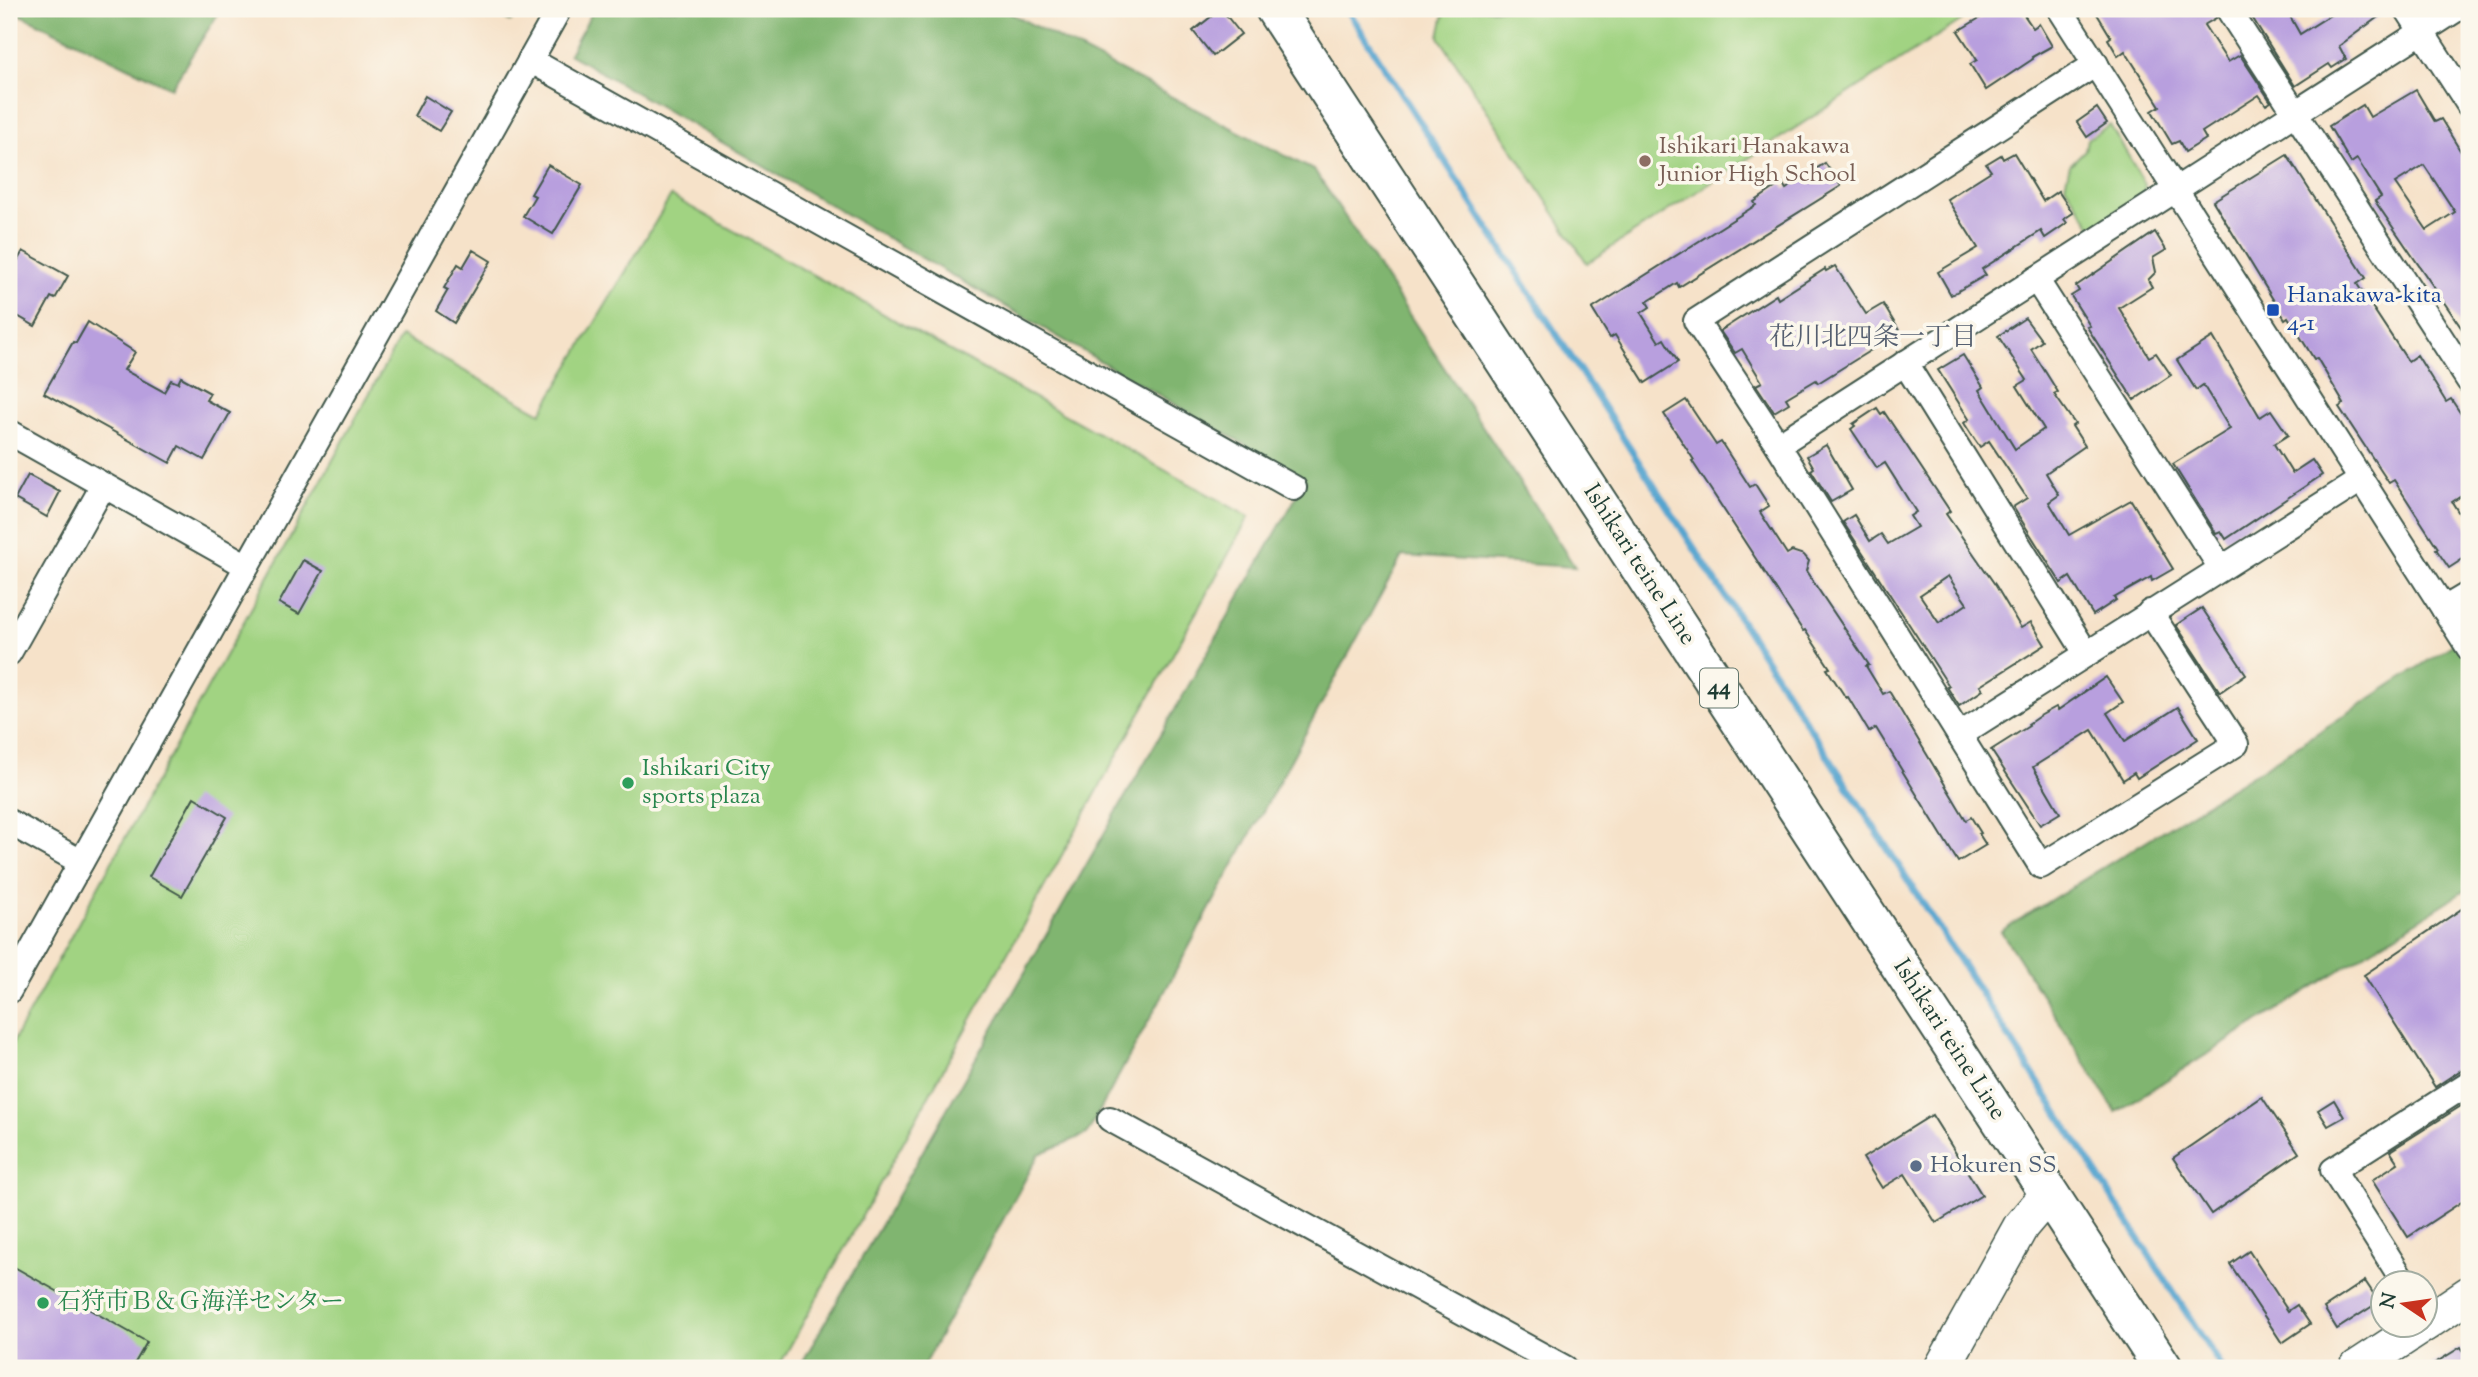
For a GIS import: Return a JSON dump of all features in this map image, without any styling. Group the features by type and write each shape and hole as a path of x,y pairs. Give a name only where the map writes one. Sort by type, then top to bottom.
{"main road":[{"name":"Ishikari teine Line","path":"1275,9 2163,1368"}],"street":[{"path":"9,991 559,9"},
{"path":"2060,9 2469,648"},
{"path":"2228,9 2469,381"},
{"path":"2407,9 2469,105"},
{"path":"1778,445 2457,9"},
{"path":"530,60 1294,488"},
{"path":"2096,64 1696,321 1778,445 2041,866 2236,744 2150,612"},
{"path":"2036,279 2221,568"},
{"path":"1905,363 2086,653"},
{"path":"9,432 247,566"},
{"path":"1959,735 2361,480"},
{"path":"9,653 103,486"},
{"path":"2444,609 2469,594"},
{"path":"9,822 81,862"},
{"path":"2395,1268 2333,1170 2469,1083"},
{"path":"1110,1119 1564,1368"},
{"path":"1942,1368 2021,1226 2049,1193"},
{"path":"2440,1312 2469,1294"},
{"path":"2379,1362 2407,1338"}],"green space":[{"path":"9,9 221,9 171,88"},
{"path":"488,9 518,9 511,22"},
{"path":"594,9 1002,9 1315,171 1575,567 1402,556 1087,1134 1039,1154 922,1368 799,1368 1306,480 569,54"},
{"name":"Ishikari Hanakawa Junior High School","path":"1445,9 1956,9 1962,20 1587,263 1439,37"},
{"path":"2110,125 2145,184 2144,193 2093,228 2065,185 2070,165 2085,150 2087,139"},
{"name":"Ishikari City sports plaza","path":"671,196 1249,517 778,1368 9,1368 9,1049 401,336 541,413"},
{"path":"2469,634 2469,888 2116,1112 2001,931 2262,769"}],"building":[{"path":"1221,9 1241,34 1213,56 1193,31"},
{"path":"1978,9 2020,9 2033,28 2039,24 2052,46 1986,90 1970,64 1977,60 1958,31 1983,16"},
{"path":"2094,9 2213,9 2216,18 2204,25 2228,62 2240,55 2271,102 2266,105 2259,95 2202,132 2206,139 2185,152 2179,141 2172,144 2152,111 2160,106 2125,51 2118,56 2108,39 2111,37"},
{"path":"2247,9 2286,9 2300,34 2340,9 2389,9 2339,46 2346,59 2332,68 2329,64 2295,86"},
{"path":"2416,90 2435,122 2441,119 2469,165 2469,339 2375,201 2381,197 2357,159 2351,163 2329,126 2363,105 2370,117","holes":["2424,165 2455,212 2427,230 2395,183"]},
{"path":"425,96 451,112 439,131 414,116"},
{"path":"2097,108 2107,123 2087,137 2077,122"},
{"path":"2014,153 2043,201 2058,191 2073,213 2064,219 2067,223 2045,238 2041,231 1982,269 1986,275 1951,295 1938,272 1978,248 1947,199 1991,171 1986,164 2001,155 2003,159"},
{"path":"2287,155 2366,278 2357,284 2408,361 2417,355 2446,402 2451,399 2469,426 2469,491 2452,502 2469,529 2469,555 2449,568 2394,480 2389,483 2339,407 2344,404 2317,358 2314,359 2288,317 2285,319 2213,201"},
{"path":"1825,163 1841,186 1679,287 1677,283 1647,302 1650,307 1641,313 1659,342 1664,339 1678,362 1645,383 1615,335 1610,338 1592,309 1756,205 1754,202 1782,183 1786,189"},
{"path":"548,165 582,185 553,234 523,216 535,196 531,194"},
{"path":"2155,232 2166,250 2153,258 2156,272 2148,280 2152,287 2119,308 2149,357 2156,353 2171,375 2134,400 2087,327 2090,326 2071,296 2079,291 2076,286"},
{"path":"473,250 491,261 454,323 436,311 448,290 444,288 458,264 463,267"},
{"path":"23,251 68,276 55,299 51,297 35,326 9,311 9,275"},
{"path":"1835,266 1866,314 1883,304 1900,332 1818,383 1816,380 1786,398 1789,403 1774,412 1756,385 1762,382 1742,349 1735,353 1720,331 1776,295 1778,299 1825,269 1826,271"},
{"path":"2025,318 2042,341 2031,349 2058,392 2054,394 2075,424 2072,426 2085,446 2046,473 2059,495 2049,502 2069,535 2131,500 2173,569 2152,581 2151,577 2114,598 2116,600 2093,615 2070,577 2061,583 2013,507 2027,498 1989,441 1980,447 1975,440 1964,423 1969,419 1938,370 1963,355 1983,387 1979,390 2015,449 2044,429 2017,386 2027,380 1998,336"},
{"path":"88,322 135,352 124,370 164,392 171,380 178,383 181,377 210,393 206,400 230,413 204,460 179,446 170,463 44,393 73,342 76,343"},
{"path":"2213,337 2260,417 2271,410 2288,435 2274,444 2292,473 2312,460 2322,475 2226,539 2221,531 2216,533 2173,464 2230,429 2203,385 2196,390 2177,360"},
{"path":"1686,400 1716,445 1721,442 1750,487 1755,484 1769,506 1760,512 1787,554 1792,551 1804,555 1809,561 1806,571 1869,665 1866,666 1883,694 1889,691 1966,820 1971,817 1986,845 1958,862 1876,728 1869,732 1848,697 1846,698 1827,669 1830,668 1805,630 1803,631 1664,414"},
{"path":"1877,408 1881,414 1884,412 1950,511 1946,514 1996,586 2021,628 2031,622 2045,645 1980,686 1983,690 1959,706 1947,687 1949,686 1843,522 1854,515 1870,541 1881,534 1888,544 1917,527 1910,516 1916,512 1885,463 1877,468 1851,429 1855,426 1853,424","holes":["1948,576 1967,604 1939,623 1920,595"]},
{"path":"1826,445 1852,490 1831,502 1811,470 1814,468 1807,456"},
{"path":"28,475 60,492 47,517 15,499"},
{"path":"303,560 323,571 299,614 279,603"},
{"path":"2202,608 2246,674 2220,692 2176,625"},
{"path":"2106,677 2123,702 2107,713 2125,741 2178,707 2198,739 2137,778 2134,773 2123,780 2092,730 2033,767 2060,813 2040,825 1991,750 2029,726 2028,724 2038,717 2056,707 2058,710"},
{"path":"194,797 227,817 182,896 149,877"},
{"path":"2469,904 2469,1068 2461,1070 2435,1087 2364,975"},
{"path":"2262,1097 2299,1153 2211,1214 2173,1158"},
{"path":"2334,1100 2344,1117 2328,1126 2318,1110"},
{"path":"2469,1101 2469,1197 2408,1237 2372,1180 2398,1163 2390,1151"},
{"name":"Hokuren SS","path":"1932,1115 1982,1195 1936,1223 1905,1174 1882,1188 1863,1158"},
{"path":"2249,1251 2288,1311 2297,1305 2310,1324 2282,1343 2230,1264"},
{"name":"石狩市Ｂ＆Ｇ海洋センター","path":"9,1264 147,1342 132,1368 9,1368"},
{"path":"2365,1281 2370,1288 2370,1308 2337,1329 2324,1308"},
{"path":"2461,1347 2469,1359 2469,1368 2427,1368"}],"waterway":[{"path":"1347,9 2222,1368"}],"place":[{"name":"Ishikari Hanakawa Junior High School","path":"1645,161"},
{"name":"Hanakawa-kita 4-1","path":"2273,310"},
{"name":"Ishikari City sports plaza","path":"628,783"},
{"name":"Hokuren SS","path":"1916,1166"},
{"name":"石狩市Ｂ＆Ｇ海洋センター","path":"43,1303"}],"district":[{"name":"花川北四条一丁目","path":"1873,338"}]}
